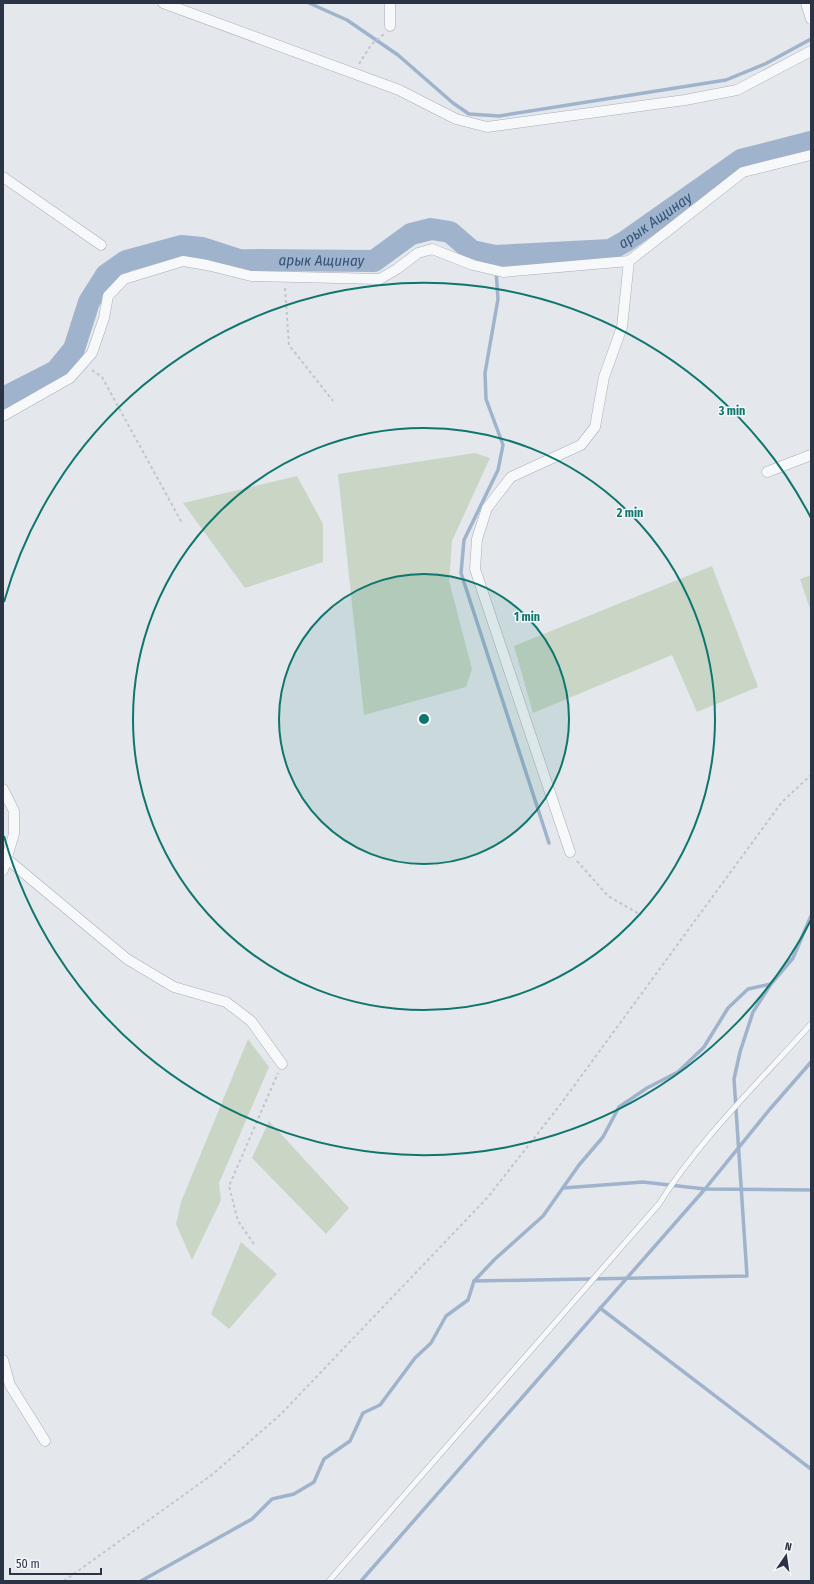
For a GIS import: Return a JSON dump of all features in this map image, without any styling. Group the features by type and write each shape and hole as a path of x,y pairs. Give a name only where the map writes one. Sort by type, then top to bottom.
{"street":[{"path":"162,3 399,90 456,120 487,126 685,100 737,90 811,51"},
{"path":"390,3 390,26"},
{"path":"806,3 811,19"},
{"path":"3,416 70,378 83,364 92,353 104,318 108,296 124,279 183,261 207,265 251,276 380,279 397,269 418,253 432,249 474,265 503,272 629,261 743,172 811,155"},
{"path":"3,177 101,245"},
{"path":"570,852 475,569 477,539 488,508 510,477 580,445 595,427 604,377 622,327 629,261"},
{"path":"767,472 811,455"},
{"path":"3,789 14,811 14,834 3,870"},
{"path":"7,858 127,959 174,987 226,1002 251,1021 282,1064"},
{"path":"3,1360 10,1385 45,1441"}],"lane":[{"path":"330,1581 659,1204 672,1183 706,1142 811,1024"}],"path":[{"path":"353,73 371,45 382,37"},
{"path":"284,277 289,345 333,401"},
{"path":"83,364 102,377 182,523"},
{"path":"64,1581 213,1474 281,1414 488,1197 560,1105 782,802 811,775"},
{"path":"570,852 608,896 641,915"},
{"path":"254,1244 238,1221 229,1186 282,1064"}],"green space":[{"path":"475,453 490,458 452,541 449,581 472,669 466,687 364,715 338,474"},
{"path":"297,476 323,524 323,562 245,588 183,503"},
{"path":"712,566 758,687 697,712 672,655 533,713 514,646"},
{"path":"811,575 811,612 800,579"},
{"path":"248,1039 269,1067 219,1183 221,1200 192,1260 176,1224 181,1202"},
{"path":"269,1121 349,1208 326,1234 252,1158"},
{"path":"241,1242 277,1274 229,1329 211,1314"}],"waterway":[{"path":"309,3 347,20 398,55 453,103 469,114 499,116 726,80 765,64 811,39"},
{"name":"арык Ащинау","path":"3,398 56,371 74,349 89,302 106,275 126,261 181,246 202,248 239,260 374,261 411,234 431,229 450,232 472,251 495,256 610,250 626,241 741,160 811,142"},
{"path":"495,256 498,299 485,373 486,399 503,445 498,470 464,540 461,573 549,843"},
{"path":"141,1581 252,1519 272,1499 294,1494 314,1482 324,1459 350,1441 363,1413 380,1405 415,1358 431,1343 446,1316 468,1300 474,1281 495,1259 543,1216 579,1165 603,1137 619,1107 647,1088 678,1072 704,1047 728,1008 748,989 771,984 793,958 811,916"},
{"path":"474,1281 747,1276 734,1079 740,1052 753,1012 771,984"},
{"path":"361,1581 705,1189 770,1109 811,1062"},
{"path":"563,1188 643,1182 705,1189 811,1190"},
{"path":"600,1308 811,1469"}]}
